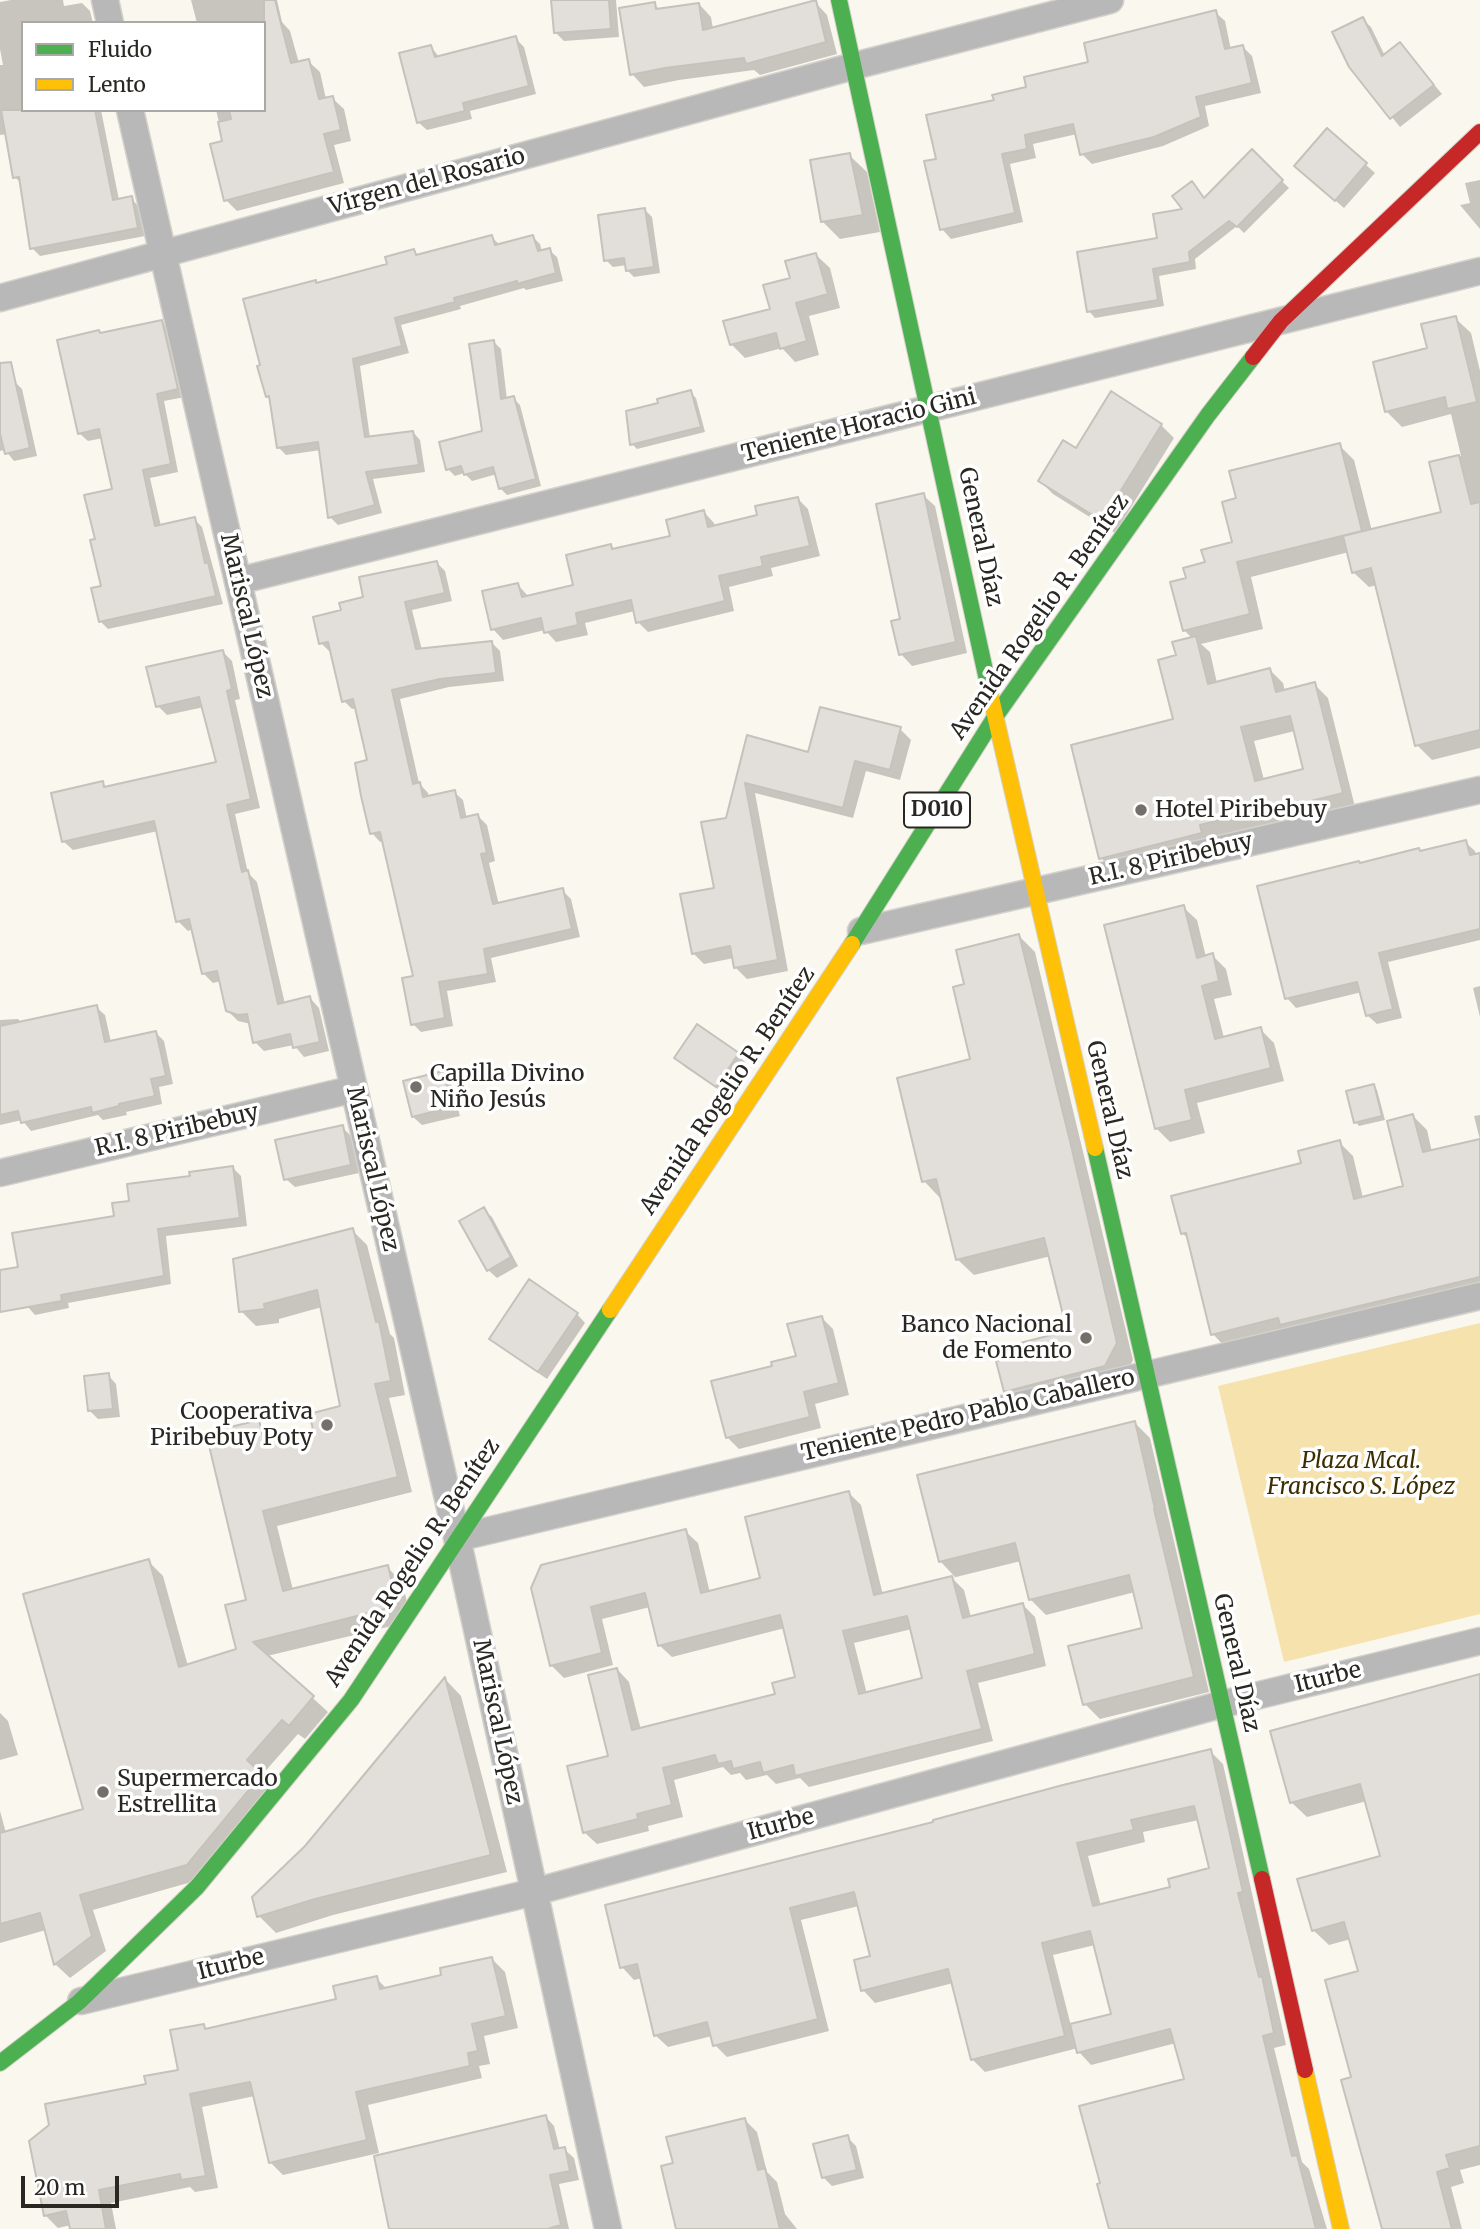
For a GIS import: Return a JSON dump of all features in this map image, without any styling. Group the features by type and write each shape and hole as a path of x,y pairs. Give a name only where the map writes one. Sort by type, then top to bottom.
{"main road":[{"name":"General Díaz","path":"839,0 995,717 1341,2229"},
{"name":"Avenida Rogelio R. Benítez","path":"0,2063 79,2002 197,1887 351,1700 861,931 995,717 1208,415 1281,321 1480,132"}],"street":[{"path":"105,0 110,21"},
{"name":"Virgen del Rosario","path":"0,298 854,66 1110,0"},
{"name":"Mariscal López","path":"130,112 457,1538 608,2229"},
{"name":"Teniente Horacio Gini","path":"238,581 1480,271"},
{"name":"R.I. 8 Piribebuy","path":"861,931 1480,790"},
{"name":"R.I. 8 Piribebuy","path":"0,1173 354,1089"},
{"name":"Teniente Pedro Pablo Caballero","path":"457,1538 1480,1296"},
{"name":"Iturbe","path":"79,2002 534,1892 1223,1704 1480,1641"}],"green space":[{"name":"Plaza Mcal. Francisco S. López","path":"1480,1323 1480,1614 1284,1662 1218,1386"}],"building":[{"path":"264,0 275,0 291,63 309,59 319,99 333,96 341,130 324,134 334,172 224,201 210,144 222,141 218,122 231,119 229,112 266,112"},
{"path":"551,0 609,0 611,29 554,33"},
{"path":"816,0 826,42 746,64 744,58 630,75 619,8 655,2 656,9 699,3 703,30"},
{"path":"1216,10 1225,49 1243,45 1252,83 1196,97 1201,117 1154,137 1080,155 1073,124 1025,135 1027,149 1002,154 1015,213 940,230 924,161 936,159 926,115 994,100 992,95 1026,87 1024,77 1088,62 1084,43"},
{"path":"1363,17 1382,56 1400,42 1434,85 1390,119 1349,67 1332,32"},
{"path":"516,36 529,86 463,103 465,111 417,123 399,53 431,45 435,57"},
{"path":"1,110 95,112 113,200 132,196 138,228 30,249 19,177 13,178"},
{"path":"1327,128 1367,163 1335,201 1294,166"},
{"path":"1252,149 1283,180 1237,227 1229,221 1189,252 1190,262 1153,269 1158,300 1087,312 1077,252 1157,238 1153,214 1182,209 1172,196 1192,181 1204,198"},
{"path":"850,153 863,215 821,222 810,160"},
{"path":"645,208 654,267 626,271 624,258 604,261 598,215"},
{"path":"492,235 495,245 533,235 538,251 550,248 556,273 454,298 455,302 395,318 402,346 353,359 365,437 413,431 419,465 366,472 375,505 328,518 318,442 277,448 269,396 266,397 257,366 260,365 243,299 387,264 385,257 414,249 416,255"},
{"path":"816,253 828,294 796,303 807,341 780,349 776,333 730,345 723,321 770,309 763,285 790,278 785,261"},
{"path":"1456,316 1477,402 1447,409 1445,397 1385,412 1373,362 1427,348 1421,324"},
{"path":"162,320 178,389 157,394 171,464 143,470 155,526 195,517 205,563 208,562 216,596 99,622 91,588 101,586 90,540 95,539 84,495 112,489 99,429 78,434 57,340"},
{"path":"494,340 501,399 514,396 536,479 499,489 493,467 464,475 461,466 446,470 439,442 482,431 469,344"},
{"path":"11,362 30,448 5,454 0,434 0,363"},
{"path":"691,390 701,427 630,445 626,411 658,403 657,399"},
{"path":"1111,391 1162,424 1102,521 1038,481 1063,440 1076,448"},
{"path":"1340,443 1362,531 1237,562 1250,614 1183,631 1170,582 1186,578 1183,568 1205,562 1201,550 1232,542 1222,502 1236,498 1229,471"},
{"path":"1459,455 1471,504 1480,502 1480,730 1415,746 1371,568 1352,573 1343,536 1441,512 1429,462"},
{"path":"924,493 956,642 899,655 891,621 900,619 876,504"},
{"path":"798,497 810,546 761,557 763,566 719,576 725,601 636,623 631,600 576,613 578,625 544,633 541,618 491,630 482,591 518,583 522,597 573,585 566,555 611,544 612,549 670,536 666,520 704,510 708,527 757,515 755,506"},
{"path":"437,561 445,593 405,602 416,649 492,641 496,673 440,679 392,690 413,784 420,782 423,797 455,790 461,818 478,814 487,853 481,854 493,904 563,888 572,929 484,949 488,974 439,982 445,1018 411,1025 402,978 413,976 380,832 370,834 361,796 355,763 367,760 353,699 342,702 328,642 319,644 313,617 341,610 339,603 363,597 359,577"},
{"path":"1196,636 1208,684 1270,668 1276,692 1315,682 1343,793 1200,825 1202,833 1099,859 1071,745 1173,719 1158,660 1176,655 1172,642","holes":["1290,716 1303,769 1255,781 1241,727"]},
{"path":"223,650 232,689 227,691 251,799 227,805 242,872 248,870 278,1004 310,996 320,1042 293,1048 290,1034 253,1043 247,1014 238,1015 226,1011 217,971 202,974 189,919 176,922 154,821 62,842 51,793 103,781 104,787 216,762 199,697 156,707 146,667"},
{"path":"820,707 901,727 890,770 855,761 843,808 745,783 778,960 734,968 730,946 692,954 680,894 714,888 701,822 726,818 747,735 808,752"},
{"path":"1466,840 1470,855 1480,853 1480,929 1379,953 1393,1009 1366,1016 1357,982 1285,999 1257,886 1359,861 1360,863 1419,848 1420,851"},
{"path":"1184,905 1197,958 1213,953 1219,981 1202,986 1215,1039 1261,1027 1271,1068 1185,1090 1192,1120 1155,1129 1104,925"},
{"path":"1019,934 1117,1343 1105,1366 1004,1392 996,1361 1023,1354 1020,1343 1067,1331 1044,1238 956,1260 936,1179 922,1182 897,1078 970,1059 953,987 964,984 956,950"},
{"path":"97,1005 105,1042 156,1031 166,1076 151,1079 155,1096 92,1113 91,1107 21,1123 18,1111 0,1115 0,1026"},
{"path":"697,1024 739,1053 716,1087 674,1058"},
{"path":"443,1071 452,1107 412,1117 403,1081"},
{"path":"1374,1084 1382,1116 1354,1123 1346,1091"},
{"path":"1413,1114 1423,1152 1480,1139 1480,1277 1280,1325 1278,1318 1211,1335 1186,1233 1181,1234 1171,1196 1301,1163 1298,1151 1340,1140 1354,1199 1403,1186 1387,1121"},
{"path":"343,1125 351,1165 284,1180 275,1140"},
{"path":"233,1166 240,1218 158,1229 164,1276 61,1295 62,1301 0,1312 0,1270 18,1267 12,1233 114,1216 112,1203 129,1201 127,1184 190,1176 189,1172"},
{"path":"484,1207 511,1257 487,1271 459,1221"},
{"path":"353,1228 376,1322 379,1321 391,1381 375,1384 398,1477 263,1511 283,1591 388,1565 395,1595 385,1609 253,1642 314,1696 289,1726 282,1720 247,1760 262,1774 187,1865 80,1895 92,1936 54,1965 40,1913 0,1924 0,1833 83,1809 23,1594 149,1559 179,1667 236,1649 225,1605 246,1600 206,1433 259,1420 264,1441 313,1429 309,1414 340,1406 317,1290 264,1304 265,1309 239,1312 233,1259"},
{"path":"529,1279 578,1313 538,1372 489,1339"},
{"path":"822,1316 839,1383 804,1392 810,1417 726,1438 711,1381 772,1366 771,1362 796,1356 787,1324"},
{"path":"109,1373 113,1409 88,1411 84,1376"},
{"path":"1135,1421 1194,1677 1083,1705 1068,1646 1142,1628 1129,1575 1029,1600 1015,1543 939,1562 917,1475"},
{"path":"849,1491 874,1595 952,1576 963,1618 1023,1603 1035,1654 967,1671 982,1729 795,1776 793,1765 763,1773 760,1762 733,1769 731,1761 718,1764 715,1755 663,1768 672,1805 637,1814 638,1819 583,1833 567,1766 608,1756 588,1675 617,1668 632,1730 775,1694 772,1683 795,1677 780,1615 658,1646 645,1593 591,1607 602,1653 550,1666 531,1588 541,1565 686,1529 701,1593 760,1578 745,1517","holes":["907,1616 922,1678 859,1694 843,1631"]},
{"path":"1480,1674 1480,2146 1446,2155 1450,2168 1437,2172 1452,2229 1382,2229 1341,2080 1351,2077 1325,1980 1358,1971 1344,1922 1312,1931 1297,1879 1380,1856 1360,1784 1290,1803 1270,1731"},
{"path":"445,1677 491,1855 315,1899 257,1917 252,1897 305,1846"},
{"path":"1211,1749 1243,1892 1238,1893 1259,1977 1262,1976 1274,2033 1263,2036 1292,2156 1297,2155 1316,2229 1109,2229 1097,2184 1100,2183 1079,2106 1184,2079 1170,2029 1077,2053 1070,2024 1111,2014 1090,1931 1042,1943 1065,2036 971,2060 948,1969 861,1991 854,1960 870,1956 854,1892 790,1908 818,2019 713,2046 707,2022 654,2036 637,1964 620,1968 605,1905 933,1822 1063,1785","holes":["1194,1806 1209,1868 1168,1879 1170,1887 1093,1906 1077,1843 1134,1830 1131,1820"]},
{"path":"492,1957 506,2016 472,2024 478,2051 468,2053 470,2066 356,2092 367,2140 269,2163 250,2082 190,2094 206,2176 181,2180 180,2174 99,2190 106,2229 70,2229 66,2211 44,2216 29,2141 49,2125 45,2104 146,2084 144,2076 178,2070 170,2030 204,2024 205,2029 336,1999 333,1986 377,1976 380,1989 441,1975 440,1968"},
{"path":"546,2115 554,2149 565,2147 570,2171 550,2175 561,2225 547,2229 389,2229 374,2156"},
{"path":"745,2118 758,2170 765,2168 780,2229 676,2229 661,2166 673,2163 666,2137"},
{"path":"848,2135 857,2170 822,2178 813,2144"}],"traffic: fast":[{"path":"839,0 989,689"},
{"path":"852,944 995,717 1208,415 1253,357"},
{"path":"1095,1148 1262,1879"},
{"path":"0,2063 79,2002 197,1887 351,1700 610,1310"}],"traffic: slow":[{"path":"989,689 1095,1148"},
{"path":"610,1310 852,944"},
{"path":"1305,2070 1341,2229"}],"traffic: jam":[{"path":"1253,357 1281,321 1480,132"},
{"path":"1262,1879 1305,2070"}],"place":[{"name":"Hotel Piribebuy","path":"1141,810"},
{"name":"Capilla Divino Niño Jesús","path":"416,1087"},
{"name":"Banco Nacional de Fomento","path":"1086,1338"},
{"name":"Cooperativa Piribebuy Poty","path":"327,1425"},
{"name":"Supermercado Estrellita","path":"103,1792"}]}
